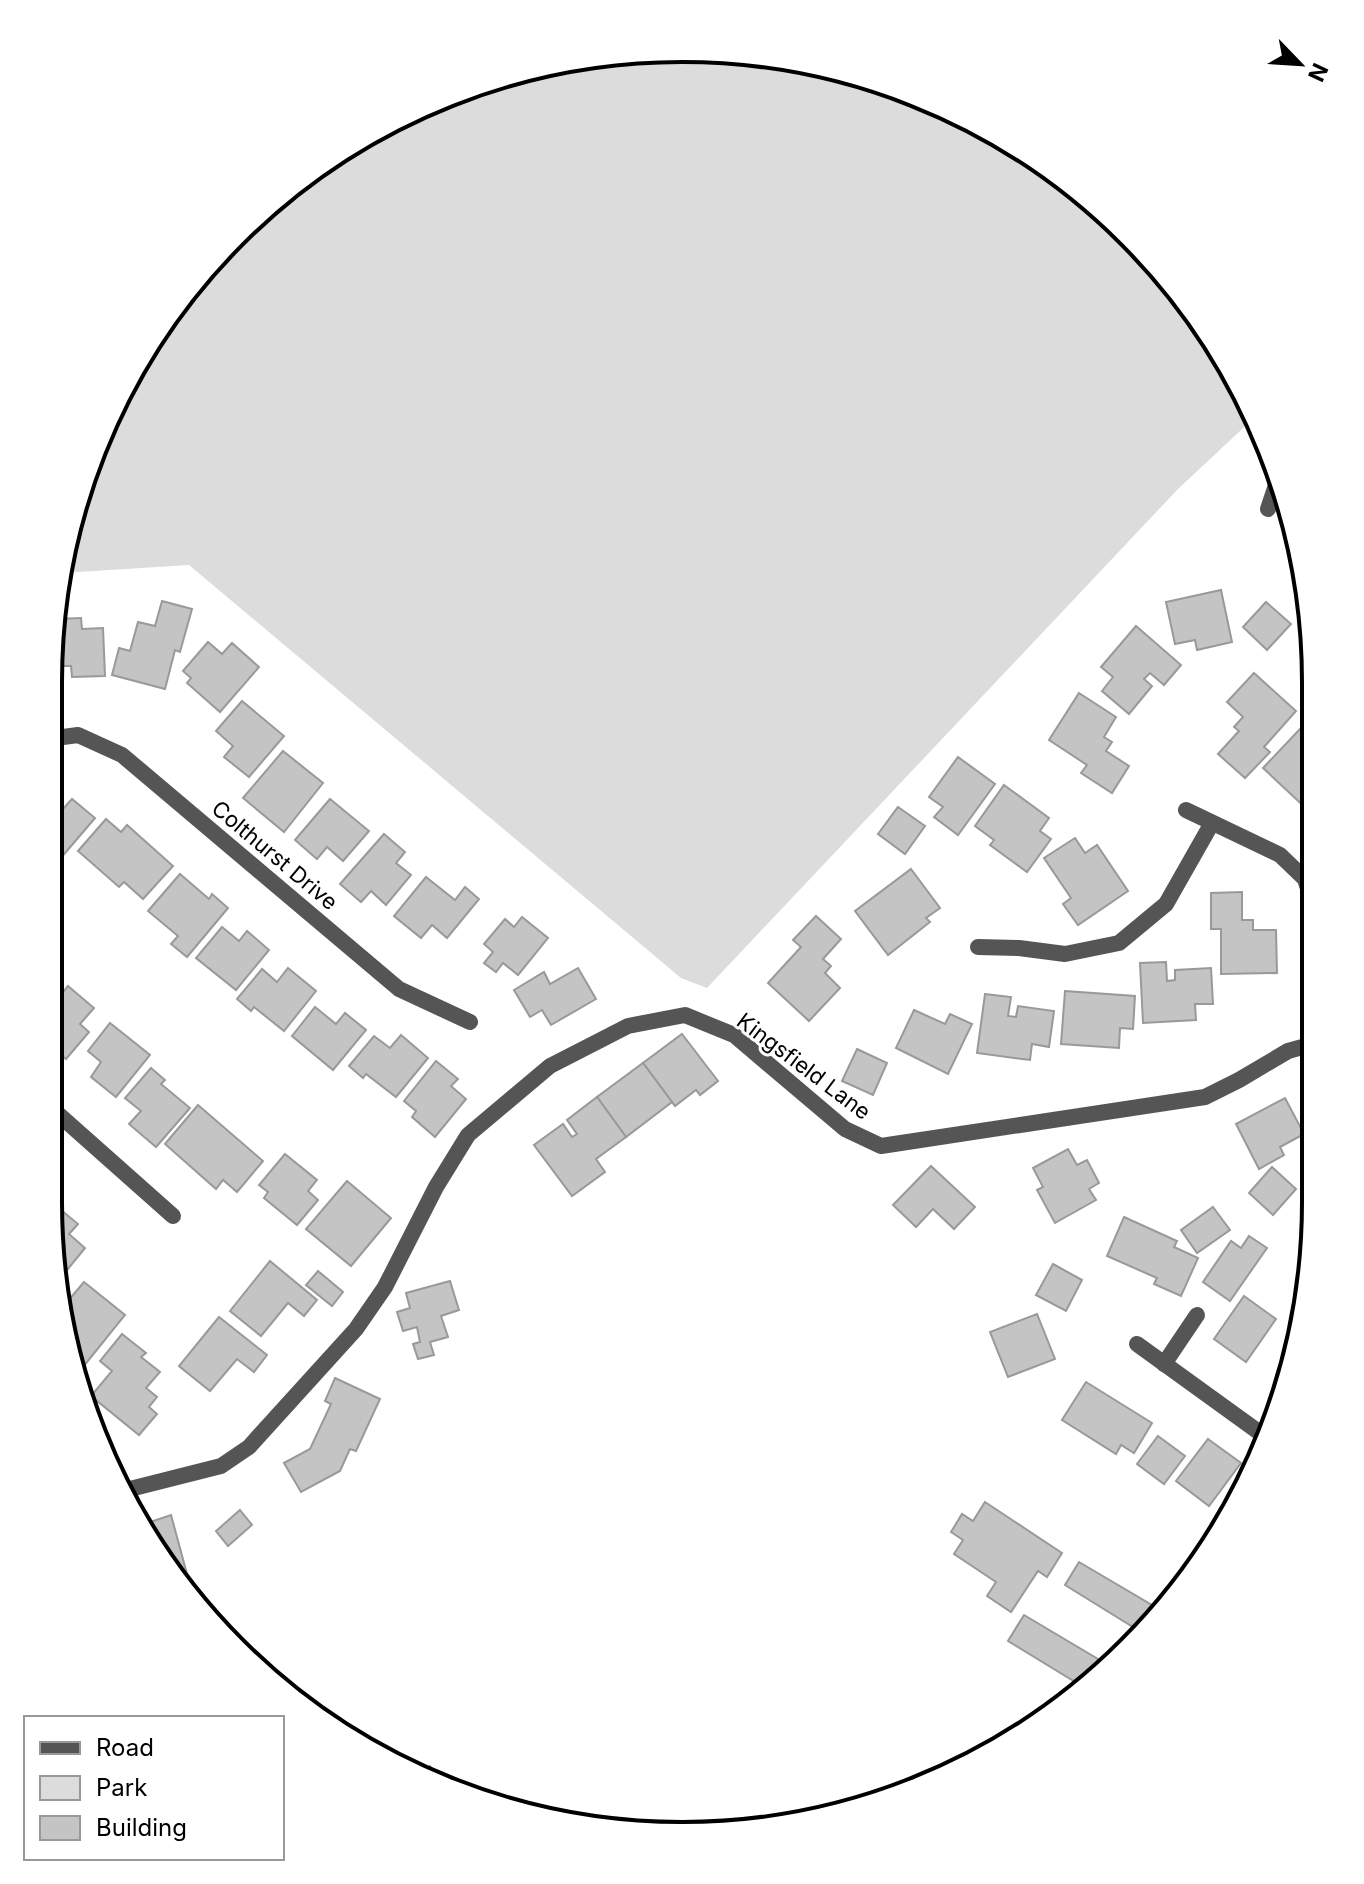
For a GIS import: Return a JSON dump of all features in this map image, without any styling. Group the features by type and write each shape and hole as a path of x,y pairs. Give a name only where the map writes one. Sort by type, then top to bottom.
{"street":[{"path":"1268,509 1273,495"},
{"name":"Colthurst Drive","path":"62,737 78,735 122,755 399,989 470,1022"},
{"path":"1186,810 1280,855 1302,876"},
{"path":"978,947 1065,954 1119,943 1166,904 1212,823"},
{"name":"Kingsfield Lane","path":"133,1488 221,1466 249,1447 356,1329 385,1287 436,1187 468,1135 550,1066 628,1026 685,1015 734,1035 845,1129 881,1146 1205,1097 1288,1051 1302,1047"},
{"path":"62,1117 173,1216"},
{"path":"1164,1364 1197,1315"},
{"path":"1137,1344 1258,1431"}],"green space":[{"path":"641,63 723,63 803,74 842,83 919,109 992,145 1026,166 1091,216 1148,273 1198,338 1246,425 1178,489 707,988 681,978 189,565 72,572 95,483 126,408 166,338 216,273 273,216 338,166 372,145 445,109 483,95 522,83 601,67"}],"building":[{"path":"1221,590 1232,642 1197,650 1195,640 1175,644 1166,602"},
{"path":"162,601 192,609 180,652 175,650 165,689 112,675 119,648 130,651 138,622 155,626"},
{"path":"1266,602 1291,624 1267,650 1243,627"},
{"path":"81,618 82,629 103,628 105,676 72,677 71,666 62,666 65,619"},
{"path":"1136,626 1181,665 1164,685 1150,673 1144,679 1152,686 1129,714 1102,691 1113,677 1101,667"},
{"path":"208,642 222,654 232,643 259,667 220,712 187,683 191,678 183,671"},
{"path":"1254,673 1296,711 1264,747 1270,752 1245,778 1218,754 1239,731 1234,727 1243,717 1227,702"},
{"path":"1079,693 1116,717 1104,737 1112,742 1106,751 1129,766 1112,793 1081,773 1087,765 1049,740"},
{"path":"242,701 284,736 249,777 224,757 233,746 216,731"},
{"path":"1300,729 1302,731 1302,805 1263,768"},
{"path":"283,751 323,783 284,832 243,798"},
{"path":"958,757 995,784 958,835 934,817 943,807 929,797"},
{"path":"1004,785 1049,818 1040,831 1051,839 1027,872 990,845 994,840 975,826"},
{"path":"72,799 95,818 62,857 62,808"},
{"path":"330,799 369,831 343,861 327,847 317,859 295,840"},
{"path":"898,807 925,826 905,854 878,834"},
{"path":"106,819 121,832 127,825 173,866 143,899 124,882 119,887 78,851"},
{"path":"384,834 405,852 396,863 411,875 386,905 371,891 361,902 340,884"},
{"path":"1075,838 1085,853 1097,845 1128,891 1078,925 1063,904 1071,898 1044,858"},
{"path":"911,869 940,908 926,918 930,922 888,955 855,911"},
{"path":"180,874 209,899 212,894 228,908 187,957 171,944 178,936 148,911"},
{"path":"426,877 455,900 465,887 479,899 447,938 432,925 421,938 394,916"},
{"path":"1242,892 1242,920 1253,920 1253,930 1276,930 1277,973 1221,974 1221,929 1211,929 1211,893"},
{"path":"816,916 841,939 823,959 831,966 825,973 840,988 809,1021 768,983 801,947 793,940"},
{"path":"522,917 548,938 518,975 503,963 496,972 484,963 493,952 484,944 505,919 514,927"},
{"path":"222,927 239,941 247,931 269,950 236,990 196,958"},
{"path":"1166,962 1167,981 1175,980 1175,970 1211,968 1213,1004 1195,1004 1196,1020 1143,1023 1140,963"},
{"path":"288,968 316,991 284,1031 254,1007 251,1011 237,999 262,969 277,982"},
{"path":"578,968 596,999 551,1025 542,1010 530,1017 514,990 544,972 550,984"},
{"path":"68,986 94,1008 80,1024 89,1032 66,1059 62,1056 62,994"},
{"path":"1065,991 1135,996 1133,1029 1120,1028 1119,1048 1061,1044"},
{"path":"985,994 1011,997 1008,1016 1016,1017 1018,1006 1054,1011 1049,1047 1032,1044 1030,1060 977,1053"},
{"path":"315,1007 336,1024 345,1013 366,1030 333,1070 292,1036"},
{"path":"914,1010 945,1024 950,1014 972,1024 948,1074 896,1048"},
{"path":"110,1023 150,1055 116,1097 91,1077 101,1062 88,1051"},
{"path":"682,1034 718,1081 700,1095 696,1090 675,1106 643,1063"},
{"path":"401,1035 428,1058 396,1097 366,1074 363,1078 349,1066 374,1036 390,1048"},
{"path":"857,1049 887,1063 873,1095 842,1081"},
{"path":"436,1061 458,1079 451,1086 466,1099 435,1137 412,1117 416,1111 404,1101"},
{"path":"643,1063 672,1102 626,1137 597,1097"},
{"path":"151,1068 165,1080 161,1084 190,1108 156,1147 129,1124 141,1111 125,1098"},
{"path":"597,1097 626,1137 596,1159 605,1172 572,1196 534,1145 563,1124 572,1137 577,1134 567,1120"},
{"path":"1285,1098 1302,1135 1280,1147 1284,1155 1259,1169 1236,1124"},
{"path":"198,1105 263,1161 237,1192 223,1180 216,1189 165,1144"},
{"path":"1068,1149 1077,1165 1087,1160 1099,1183 1089,1189 1096,1200 1055,1223 1037,1190 1043,1187 1033,1168"},
{"path":"285,1154 317,1180 308,1191 318,1200 297,1225 264,1198 268,1192 259,1185"},
{"path":"931,1166 975,1207 954,1229 933,1209 916,1227 893,1205"},
{"path":"1272,1167 1296,1189 1273,1215 1249,1193"},
{"path":"347,1181 391,1218 351,1266 306,1229"},
{"path":"1213,1207 1230,1230 1197,1253 1181,1230"},
{"path":"62,1211 78,1224 69,1234 85,1248 66,1272"},
{"path":"1124,1217 1177,1241 1174,1247 1198,1258 1181,1296 1154,1284 1157,1278 1107,1256"},
{"path":"1249,1236 1267,1248 1230,1301 1203,1282 1231,1241 1241,1248"},
{"path":"270,1261 317,1300 304,1316 288,1303 261,1336 230,1311"},
{"path":"1053,1264 1082,1280 1066,1311 1036,1295"},
{"path":"318,1271 343,1292 332,1306 306,1285"},
{"path":"450,1281 459,1310 441,1316 448,1337 430,1342 434,1355 418,1359 413,1344 420,1342 417,1327 403,1331 397,1312 410,1308 406,1293"},
{"path":"84,1282 125,1315 84,1366 74,1323 70,1299"},
{"path":"1244,1296 1276,1319 1246,1362 1214,1339"},
{"path":"1037,1314 1055,1359 1008,1377 990,1332"},
{"path":"219,1317 267,1355 254,1372 237,1359 210,1391 179,1366"},
{"path":"122,1334 146,1353 141,1357 160,1372 146,1388 157,1397 149,1407 157,1414 139,1435 94,1399 93,1394 112,1371 100,1361"},
{"path":"335,1378 380,1399 356,1451 350,1449 340,1471 301,1492 284,1463 310,1449 331,1404 325,1401"},
{"path":"1086,1382 1152,1423 1134,1453 1121,1445 1116,1454 1062,1420"},
{"path":"1158,1436 1185,1456 1164,1484 1137,1464"},
{"path":"1208,1439 1241,1463 1209,1506 1176,1481"},
{"path":"985,1502 1062,1553 1047,1577 1038,1571 1011,1612 987,1596 996,1582 954,1554 963,1540 951,1532 962,1514 973,1521"},
{"path":"240,1510 252,1525 228,1546 216,1531"},
{"path":"171,1515 187,1574 166,1546 151,1522"},
{"path":"1079,1562 1153,1605 1133,1627 1065,1585"},
{"path":"1024,1615 1099,1660 1074,1682 1008,1641"}]}
